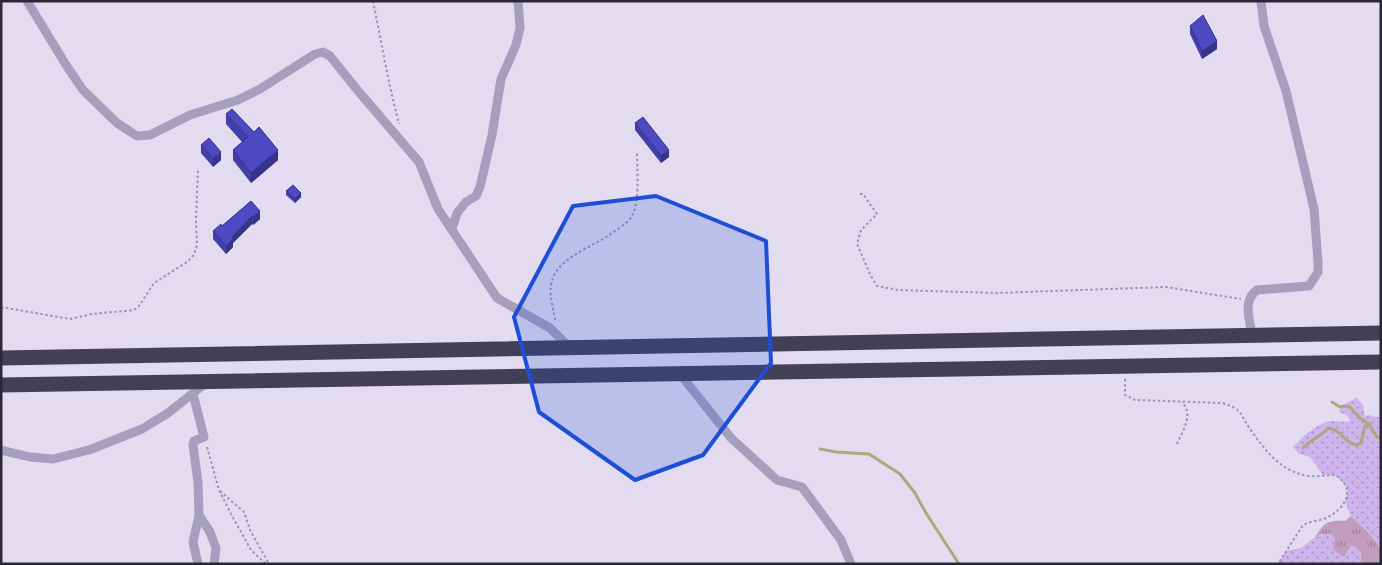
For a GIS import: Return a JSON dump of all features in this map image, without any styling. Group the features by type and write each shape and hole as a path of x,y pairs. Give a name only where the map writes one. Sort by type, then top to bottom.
{"highway":[{"path":"1,358 1381,333"},
{"path":"1,385 1381,362"}],"street":[{"path":"27,1 83,90 117,122 137,136 150,135 190,115 238,100 260,90 315,54 323,52 330,56 358,92 419,162 434,200 497,298 550,328 569,348"},
{"path":"452,230 457,212 466,202 476,196 480,187 492,135 501,78 516,45 520,28 518,1"},
{"path":"1252,336 1248,300 1252,294 1258,290 1309,286 1318,272 1314,209 1286,91 1264,26 1261,1"},
{"path":"680,374 731,438 777,480 802,487 841,540 851,564"},
{"path":"1,450 30,457 53,459 89,450 142,429 168,413 208,382"},
{"path":"193,394 204,437 194,441 193,445 198,482 199,515 193,542 198,564"},
{"path":"199,515 210,532 216,548 214,564"}],"path":[{"path":"373,1 390,87 400,126"},
{"path":"557,335 551,286 557,269 565,261 601,241 625,223 632,215 636,206 637,152"},
{"path":"1,307 70,319 92,314 134,310 139,306 154,283 187,262 194,255 196,246 198,168"},
{"path":"860,194 863,194 877,214 861,230 857,244 877,286 898,290 996,293 1166,287 1248,300"},
{"path":"1126,366 1125,395 1135,400 1224,403 1237,408 1250,429 1281,465 1296,473 1310,476 1335,475 1346,485 1348,491 1345,502 1336,512 1326,518 1303,525 1278,564"},
{"path":"1177,444 1189,415 1187,407 1182,402"},
{"path":"204,437 219,490 231,514 252,550 268,564"},
{"path":"219,490 244,512 250,530 268,564"}],"highlighted area":[{"path":"656,196 766,241 771,363 703,455 635,480 539,412 514,317 573,206"}],"green space":[{"path":"1351,516 1381,548 1381,564 1360,564 1361,554 1348,550 1344,558 1332,546 1335,538 1323,534 1315,537 1327,523 1345,521"}],"sand":[{"path":"1357,398 1363,405 1365,416 1381,418 1381,547 1351,516 1345,502 1348,491 1346,485 1335,475 1323,475 1310,457 1299,454 1293,447 1305,435 1320,425 1330,421 1350,421 1348,416 1339,412 1340,406"},
{"path":"1330,533 1335,538 1332,546 1335,551 1344,557 1351,546 1356,547 1361,553 1360,564 1278,564 1286,551 1301,548 1315,537"}],"building":[{"path":"1203,15 1217,41 1202,51 1190,26"},
{"path":"232,109 254,132 259,127 278,150 251,173 233,150 248,137 226,114"},
{"path":"643,117 669,150 661,156 635,123"},
{"path":"209,138 221,152 213,159 201,145"},
{"path":"293,185 301,193 295,199 286,191"},
{"path":"251,201 260,211 252,216 226,246 213,231 221,224 222,226"}],"waterway":[{"path":"1332,402 1340,407 1349,406 1360,418 1369,424"},
{"path":"1303,448 1329,428 1356,445 1361,443 1365,426 1369,424 1377,437 1381,438"},
{"path":"820,449 869,454 900,474 915,493 959,564"}]}
